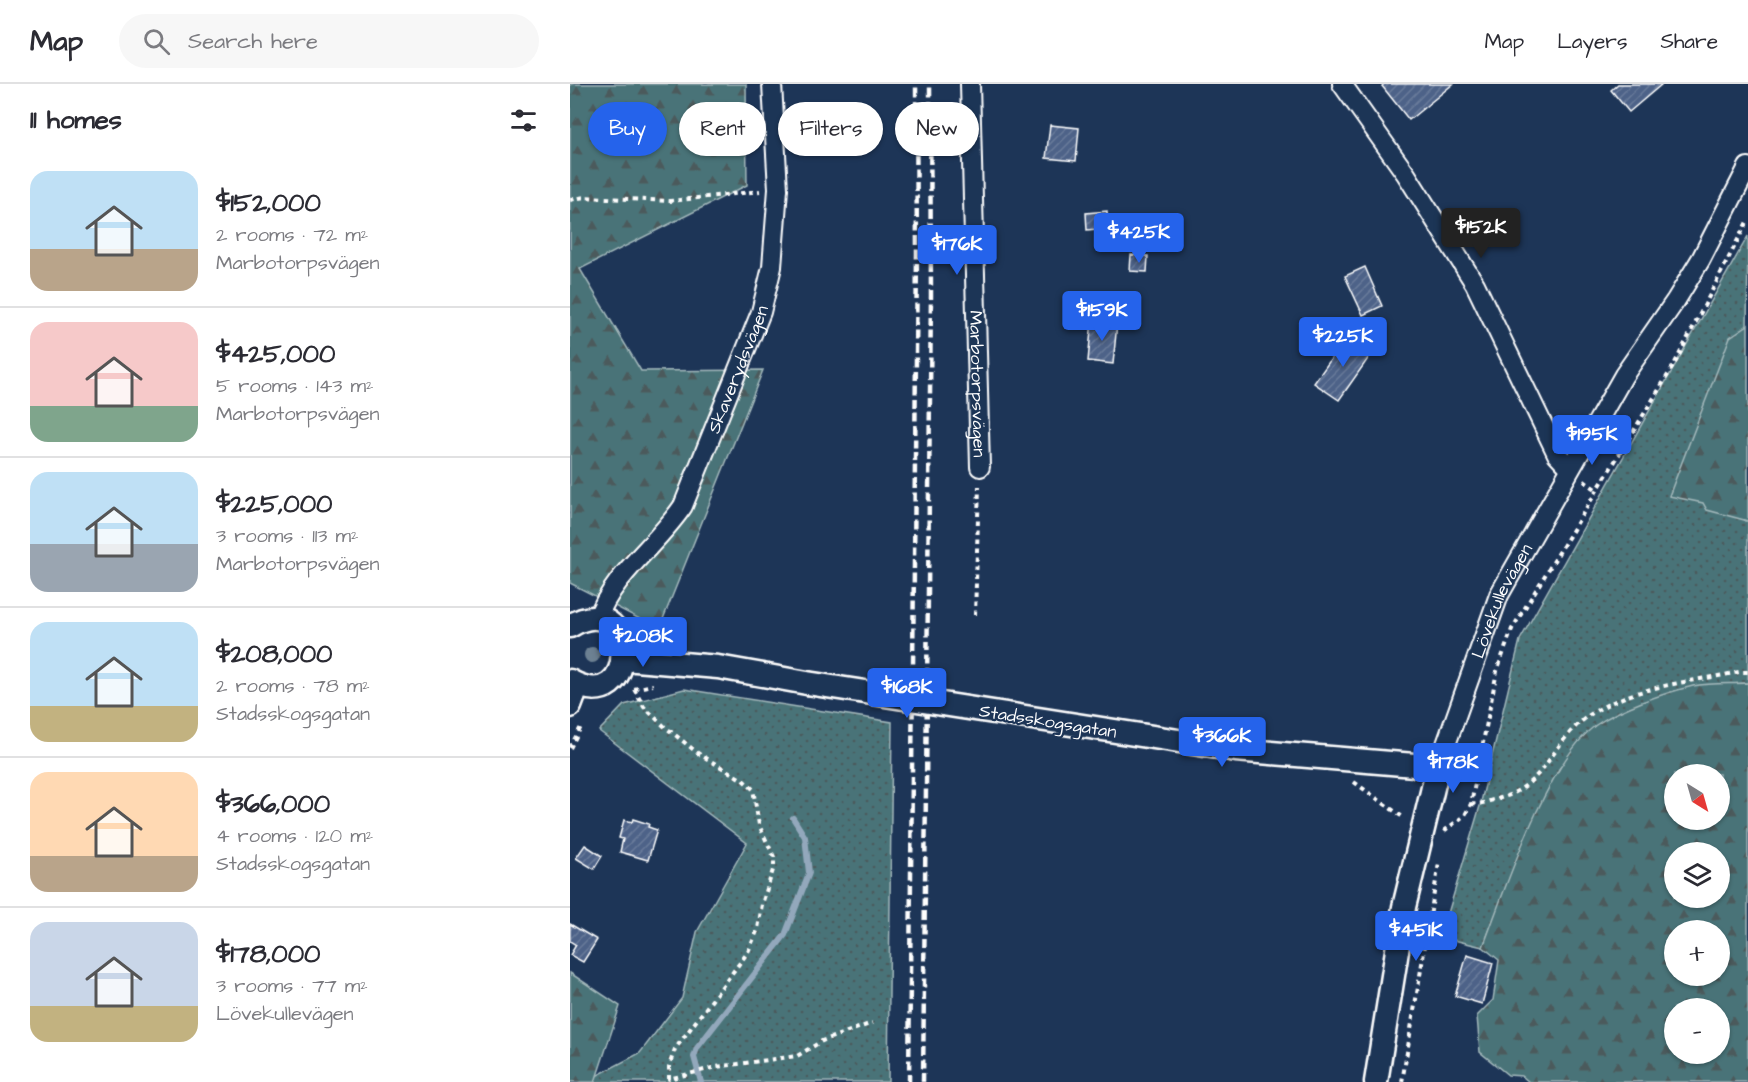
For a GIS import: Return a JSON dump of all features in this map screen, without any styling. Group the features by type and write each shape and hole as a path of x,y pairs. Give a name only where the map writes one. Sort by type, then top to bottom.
{"street":[{"name":"Skaverydsvägen","path":"597,620 601,607 616,585 638,557 669,527 682,506 761,312 772,267 778,189 772,84"},
{"name":"Marbotorpsvägen","path":"970,84 980,467"},
{"path":"1342,84 1406,174 1475,284 1557,454 1570,468"},
{"name":"Lövekullevägen","path":"1376,1082 1404,907 1434,829 1438,767 1499,595 1624,375 1682,289 1748,167"},
{"path":"570,626 579,621 605,622 619,634 625,650 621,668 608,683 588,687 576,698"},
{"name":"Stadsskogsgatan","path":"624,659 718,667 1236,750 1438,767"}],"path":[{"path":"570,200 584,197 670,201 778,189"},
{"path":"1434,829 1465,815 1471,804 1497,670 1512,628 1674,365 1748,220"},
{"path":"975,615 980,467"},
{"path":"1471,804 1501,799 1521,791 1534,782 1560,742 1579,722 1610,703 1629,696 1748,672"},
{"path":"624,692 664,683"},
{"path":"634,689 644,707 664,726 699,754 743,780 753,789 759,825 774,857 774,867 762,904 758,929 748,952 675,1049 669,1066 670,1080 707,1069 797,1056 822,1041 872,1023"},
{"path":"570,748 576,698"},
{"path":"1346,778 1408,821 1434,829 1442,842"},
{"path":"1401,1082 1441,852"}],"green space":[{"path":"570,84 746,84 746,102 679,102 679,156 747,156 747,185 580,269 641,371 763,370 659,629 570,583"},
{"path":"1748,236 1745,521 1748,521 1748,683 1694,686 1595,726 1559,769 1517,859 1483,947 1441,937 1480,806 1520,640"},
{"path":"1748,325 1748,521 1707,510 1703,503 1669,496 1730,337"},
{"path":"1748,683 1748,1082 1529,1082 1522,1076 1508,1075 1480,1052 1477,1016 1493,1000 1499,960 1483,947 1529,828 1545,796 1578,742 1596,725 1617,713 1656,697 1693,686"},
{"path":"684,689 892,722 888,1082 595,1082 596,1076 640,1053 682,998 697,932 747,843 599,731 624,705"},
{"path":"570,973 620,1006 595,1082 570,1082"}],"building":[{"path":"1384,84 1453,84 1409,120 1382,86"},
{"path":"1618,84 1662,84 1629,112 1611,90"},
{"path":"1050,125 1079,128 1076,161 1046,158"},
{"path":"1107,211 1108,228 1087,230 1086,213"},
{"path":"1131,255 1148,256 1147,272 1130,271"},
{"path":"1365,267 1382,306 1363,315 1345,276"},
{"path":"1092,320 1117,323 1113,364 1088,361"},
{"path":"1348,335 1372,353 1339,400 1314,383"},
{"path":"633,819 649,824 648,827 657,830 648,860 620,852 623,839 619,838 624,820 632,822"},
{"path":"585,845 602,856 594,869 576,858"},
{"path":"570,924 597,940 583,962 570,955 576,945 570,941"},
{"path":"1467,955 1493,963 1482,1004 1455,996"}],"waterway":[{"path":"701,1082 694,1057 697,1048 785,935 809,873 805,837 793,818"}],"railway":[{"path":"909,1082 917,253 916,84"},
{"path":"923,1082 931,295 930,84"}]}
